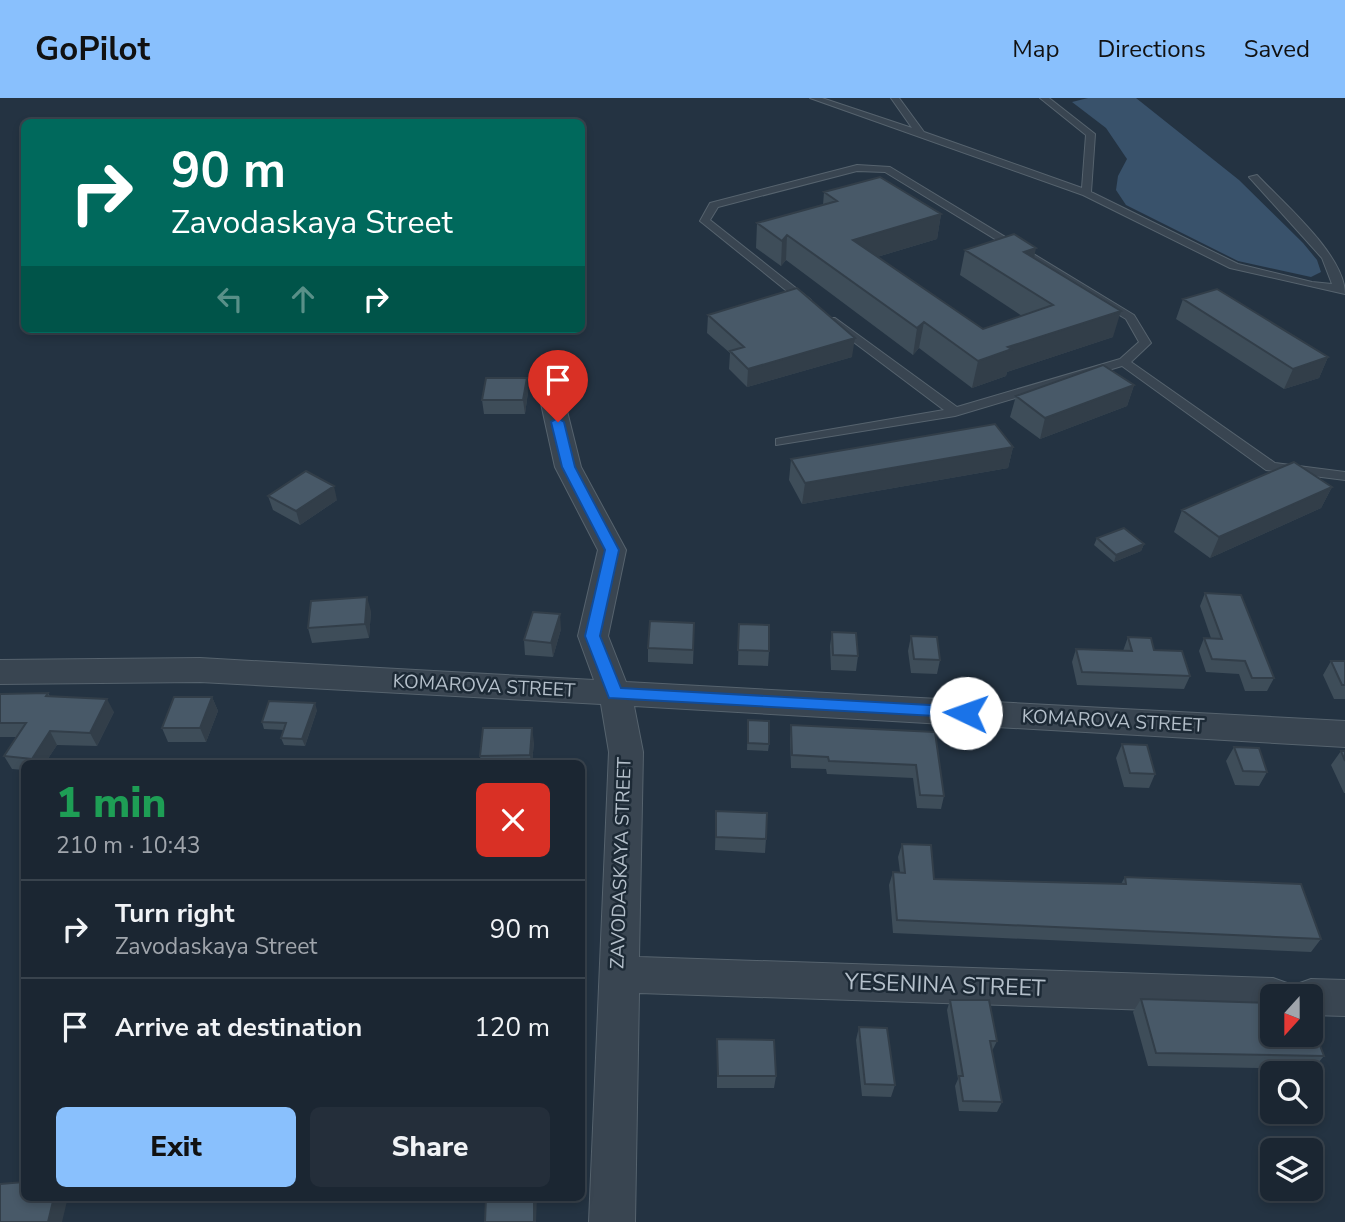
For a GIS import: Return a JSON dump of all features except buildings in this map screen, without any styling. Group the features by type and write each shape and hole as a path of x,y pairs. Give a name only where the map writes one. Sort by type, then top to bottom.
{"street":[{"name":"ZAVODASKAYA STREET","path":"552,399 568,467 612,550 593,636 615,694 626,752 617,974 612,1222"},
{"name":"KOMAROVA STREET","path":"0,672 200,670 1345,734"},
{"name":"YESENINA STREET","path":"617,974 1260,996"},
{"path":"1323,997 1345,998"}],"lane":[{"path":"814,98 1041,175 1086,193 1234,266 1312,285 1342,289"},
{"path":"895,98 922,135"},
{"path":"1044,98 1091,134 1086,193"},
{"path":"781,442 955,412 1124,362 1145,343 1130,317 887,169 857,168 714,205 705,221 955,412"},
{"path":"1254,177 1327,257 1342,289"},
{"path":"1124,362 1271,467 1345,476"}],"water":[{"path":"1088,98 1136,98 1239,180 1303,243 1317,260 1321,272 1311,277 1238,261 1126,205 1116,190 1118,176 1127,159 1106,128 1072,102"}],"route":[{"path":"558,422 568,467 612,550 593,636 615,694 966,713"}]}
